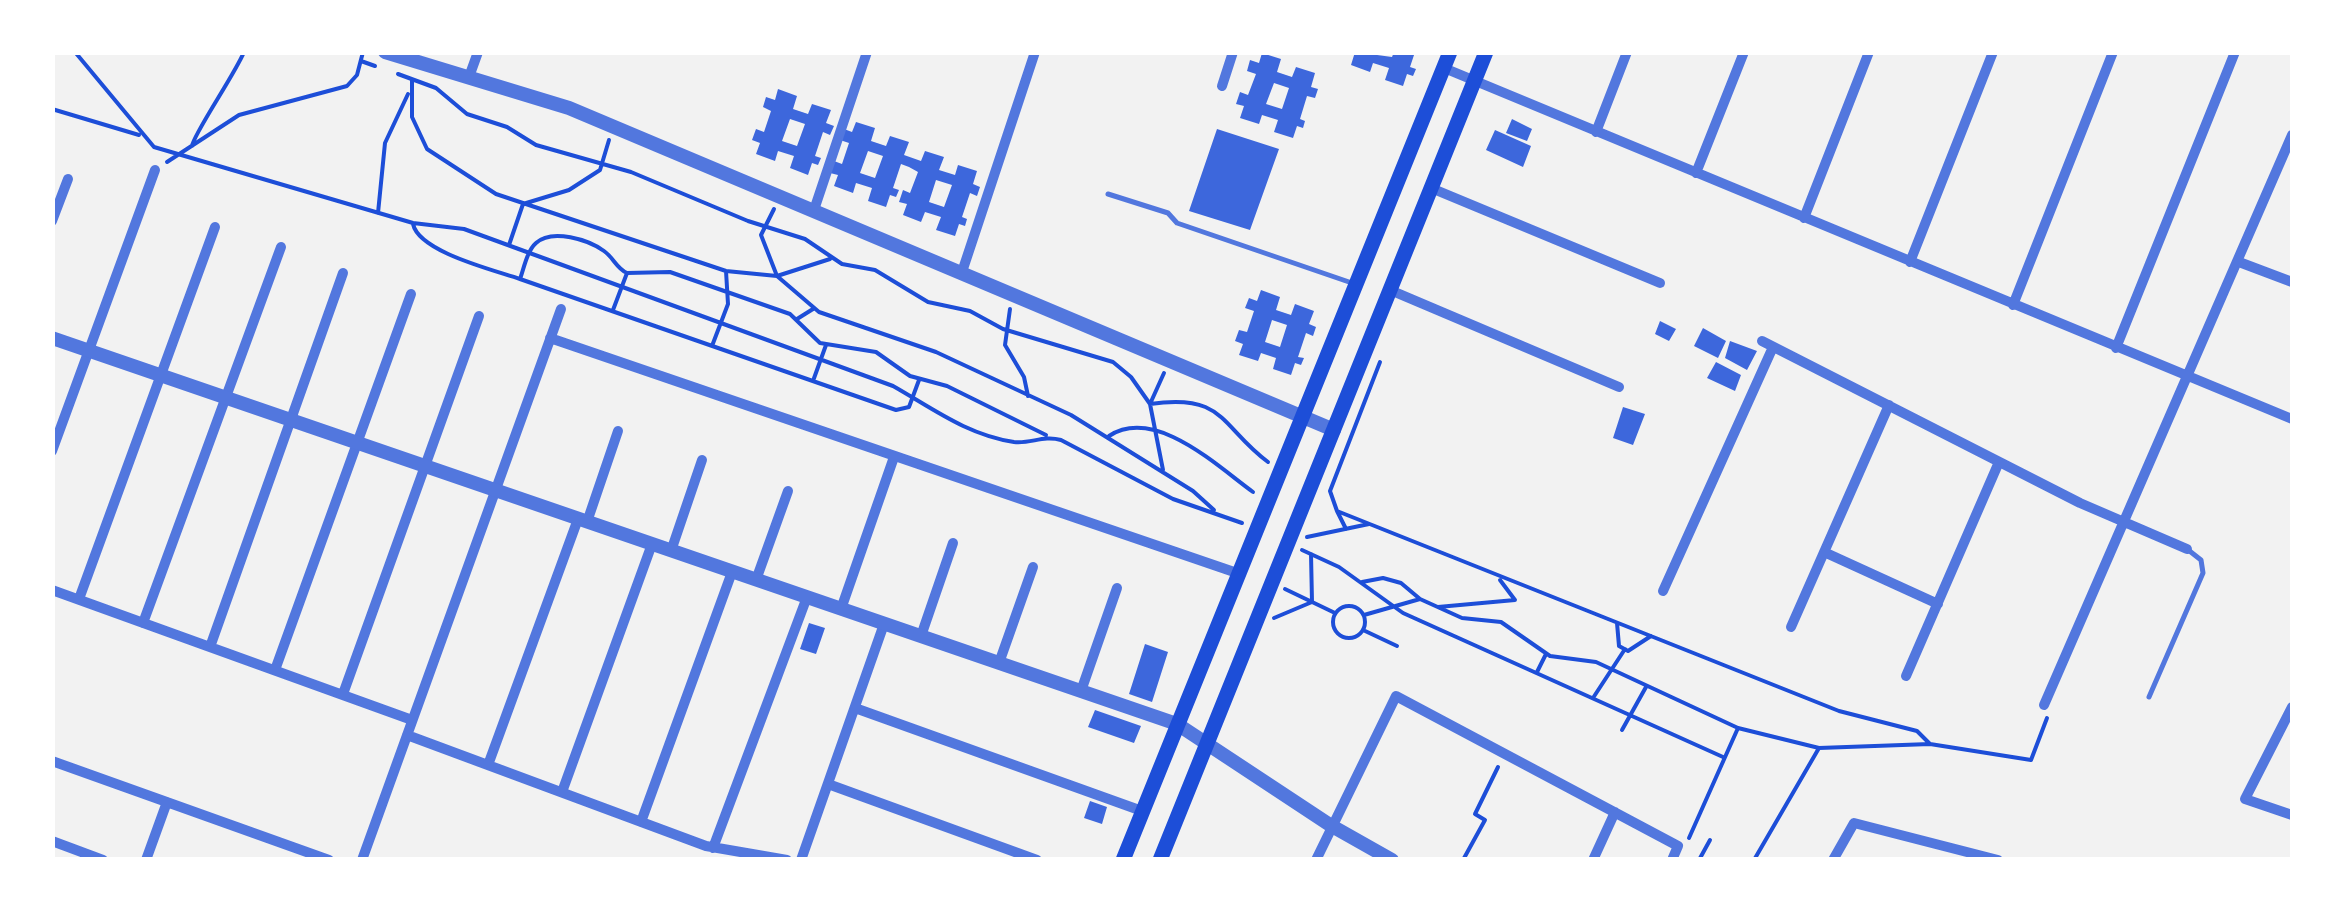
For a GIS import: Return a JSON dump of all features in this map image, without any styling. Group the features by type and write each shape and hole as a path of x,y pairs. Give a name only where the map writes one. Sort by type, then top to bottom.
{"main road":[{"path":"1160,860 1486,52"},
{"path":"1123,860 1447,60"}],"street":[{"path":"386,52 616,127 1334,430"},
{"path":"470,78 478,52"},
{"path":"814,210 868,52"},
{"path":"962,272 1035,52"},
{"path":"1222,86 1233,52"},
{"path":"1596,132 1627,52"},
{"path":"1696,174 1744,52"},
{"path":"1804,218 1869,52"},
{"path":"1910,262 1993,52"},
{"path":"2013,306 2112,52"},
{"path":"2116,348 2235,52"},
{"path":"1447,60 1474,81 2292,420"},
{"path":"2047,708 2292,135"},
{"path":"52,451 155,170"},
{"path":"52,221 68,180"},
{"path":"1431,188 1660,283"},
{"path":"79,600 215,227"},
{"path":"144,623 281,246"},
{"path":"2238,262 2292,282"},
{"path":"210,647 343,273"},
{"path":"1390,290 1619,387"},
{"path":"275,670 411,294"},
{"path":"362,860 561,309"},
{"path":"343,694 479,316"},
{"path":"52,338 1178,724 1330,825 1392,860"},
{"path":"550,338 1240,574"},
{"path":"1762,341 2124,524 2187,548"},
{"path":"1664,592 1773,347"},
{"path":"1791,628 1888,405"},
{"path":"488,765 618,431"},
{"path":"841,609 894,457"},
{"path":"671,551 702,460"},
{"path":"1906,676 1999,462"},
{"path":"756,580 788,491"},
{"path":"562,792 652,544"},
{"path":"920,636 954,544"},
{"path":"1824,552 1938,604"},
{"path":"999,663 1032,567"},
{"path":"641,822 732,572"},
{"path":"1081,691 1117,588"},
{"path":"52,590 412,720"},
{"path":"713,848 807,597"},
{"path":"801,860 884,624"},
{"path":"1316,860 1396,696 1615,812 1678,853"},
{"path":"2292,707 2245,800 2292,814"},
{"path":"854,708 1142,810"},
{"path":"407,735 713,848 787,860"},
{"path":"52,760 328,860"},
{"path":"828,784 1037,860"},
{"path":"146,860 167,802"},
{"path":"1593,860 1615,812"},
{"path":"1833,860 1854,823 1998,860"},
{"path":"52,841 103,860"},
{"path":"283,860 288,845"}],"lane":[{"path":"1108,194 1168,213 1177,223 1358,285"},
{"path":"2149,697 2202,573 2201,560 2187,548"}],"path":[{"path":"74,52 142,137 154,146 413,223 464,228 893,386 945,419 1010,442 1050,437"},
{"path":"192,146 192,136 220,100 244,52"},
{"path":"155,170 239,115 347,86 363,52"},
{"path":"360,61 378,67"},
{"path":"395,73 446,93 474,118 507,127 536,145 604,164 805,239 832,258 857,269 875,270 912,296 970,311 1008,330 1113,362 1150,404 1164,472"},
{"path":"412,79 412,118 427,148 458,173 523,204 726,271 777,276 832,258"},
{"path":"378,213 385,143 410,90"},
{"path":"52,109 142,137"},
{"path":"523,204 569,190 604,164 616,127"},
{"path":"780,196 763,226 761,244 777,276 814,310 936,352 1109,436 1218,513"},
{"path":"509,245 523,204"},
{"path":"413,223 415,233 430,245 896,410 904,410 912,400 919,380"},
{"path":"520,279 530,252 543,238 569,238 606,252 627,272 670,272 798,319 826,345 876,352 919,380 947,386 1172,499 1244,524"},
{"path":"712,346 728,292 726,271"},
{"path":"612,311 627,272"},
{"path":"1015,295 1005,345 1024,377 1028,396"},
{"path":"798,319 814,310"},
{"path":"812,381 826,345"},
{"path":"1346,531 1330,490 1378,370 1381,352"},
{"path":"1150,404 1154,386 1176,362"},
{"path":"1150,404 1209,407 1229,420 1268,462"},
{"path":"1109,436 1132,426 1158,432 1221,466 1256,494"},
{"path":"1337,511 1839,710 1917,731 1930,744"},
{"path":"1307,537 1369,524"},
{"path":"1302,550 1396,608 1723,757"},
{"path":"1311,554 1312,602"},
{"path":"1438,607 1449,602 1515,600 1497,576"},
{"path":"1360,583 1371,578 1392,580 1462,618 1502,622 1558,659 1586,659 1738,728 1819,748 1930,744 2031,760 2047,708"},
{"path":"1286,589 1335,614"},
{"path":"1335,614 1352,606 1364,615 1420,598"},
{"path":"1274,618 1312,602"},
{"path":"1335,614 1334,627 1340,636 1356,637 1364,630 1364,615"},
{"path":"1617,624 1619,646 1624,649"},
{"path":"1364,630 1397,646"},
{"path":"1593,698 1624,649 1652,636"},
{"path":"1537,673 1546,654"},
{"path":"1622,730 1646,687"},
{"path":"1678,853 1720,777 1715,773 1738,728"},
{"path":"1754,860 1819,748"},
{"path":"1463,860 1485,820 1475,814 1505,754"},
{"path":"1699,860 1710,840"}],"building":[{"path":"1355,52 1392,57 1394,52 1415,52 1410,67 1416,69 1413,76 1407,74 1403,86 1385,80 1389,68 1373,63 1370,72 1351,65"},
{"path":"1262,53 1281,59 1277,72 1292,77 1296,67 1315,73 1311,87 1318,89 1315,98 1307,96 1300,119 1305,121 1303,128 1297,126 1293,138 1274,132 1278,120 1262,115 1259,124 1240,118 1244,106 1236,104 1240,92 1248,95 1256,74 1247,71 1250,60 1259,63","holes":["1274,83 1289,88 1282,109 1266,104"]},
{"path":"778,89 797,96 793,109 808,114 812,104 831,110 826,123 834,126 830,135 823,132 815,156 821,158 818,165 812,163 808,175 790,168 794,156 778,151 775,161 756,154 760,143 752,140 756,129 764,132 771,111 763,107 766,97 775,100","holes":["790,119 805,124 797,146 782,141"]},
{"path":"1512,119 1532,129 1527,141 1506,133"},
{"path":"856,122 875,128 871,141 886,146 890,136 909,142 904,155 921,161 925,151 944,157 939,170 955,175 958,165 977,171 973,184 980,187 977,196 970,193 962,217 967,219 965,226 959,224 955,236 936,230 941,217 925,212 921,222 903,215 907,204 899,202 903,190 910,193 918,172 901,164 893,188 899,190 896,197 890,195 886,207 868,201 872,188 856,183 853,193 834,186 838,175 830,173 834,161 842,164 849,143 840,140 844,129 852,132","holes":["868,151 883,156 875,178 860,173","936,180 952,185 944,207 929,202"]},
{"path":"1217,129 1279,149 1250,230 1189,211"},
{"path":"1495,130 1531,146 1523,167 1486,150"},
{"path":"1261,290 1280,297 1276,310 1291,315 1295,304 1314,311 1309,324 1316,327 1313,336 1306,333 1298,357 1304,358 1301,365 1295,363 1291,375 1273,369 1276,358 1261,353 1258,361 1239,355 1243,344 1235,341 1239,330 1247,332 1254,311 1245,308 1249,298 1257,301","holes":["1272,320 1287,325 1280,347 1265,342"]},
{"path":"1660,321 1676,329 1669,341 1655,334"},
{"path":"1703,328 1726,341 1718,358 1694,346"},
{"path":"1730,341 1757,351 1747,370 1725,358"},
{"path":"1716,362 1741,375 1735,391 1707,378"},
{"path":"1623,407 1645,414 1633,445 1613,438"},
{"path":"809,623 825,628 816,654 800,649"},
{"path":"1145,644 1168,652 1152,702 1129,694"},
{"path":"1095,710 1141,726 1134,743 1088,727"},
{"path":"1090,801 1107,807 1102,824 1084,818"}]}
